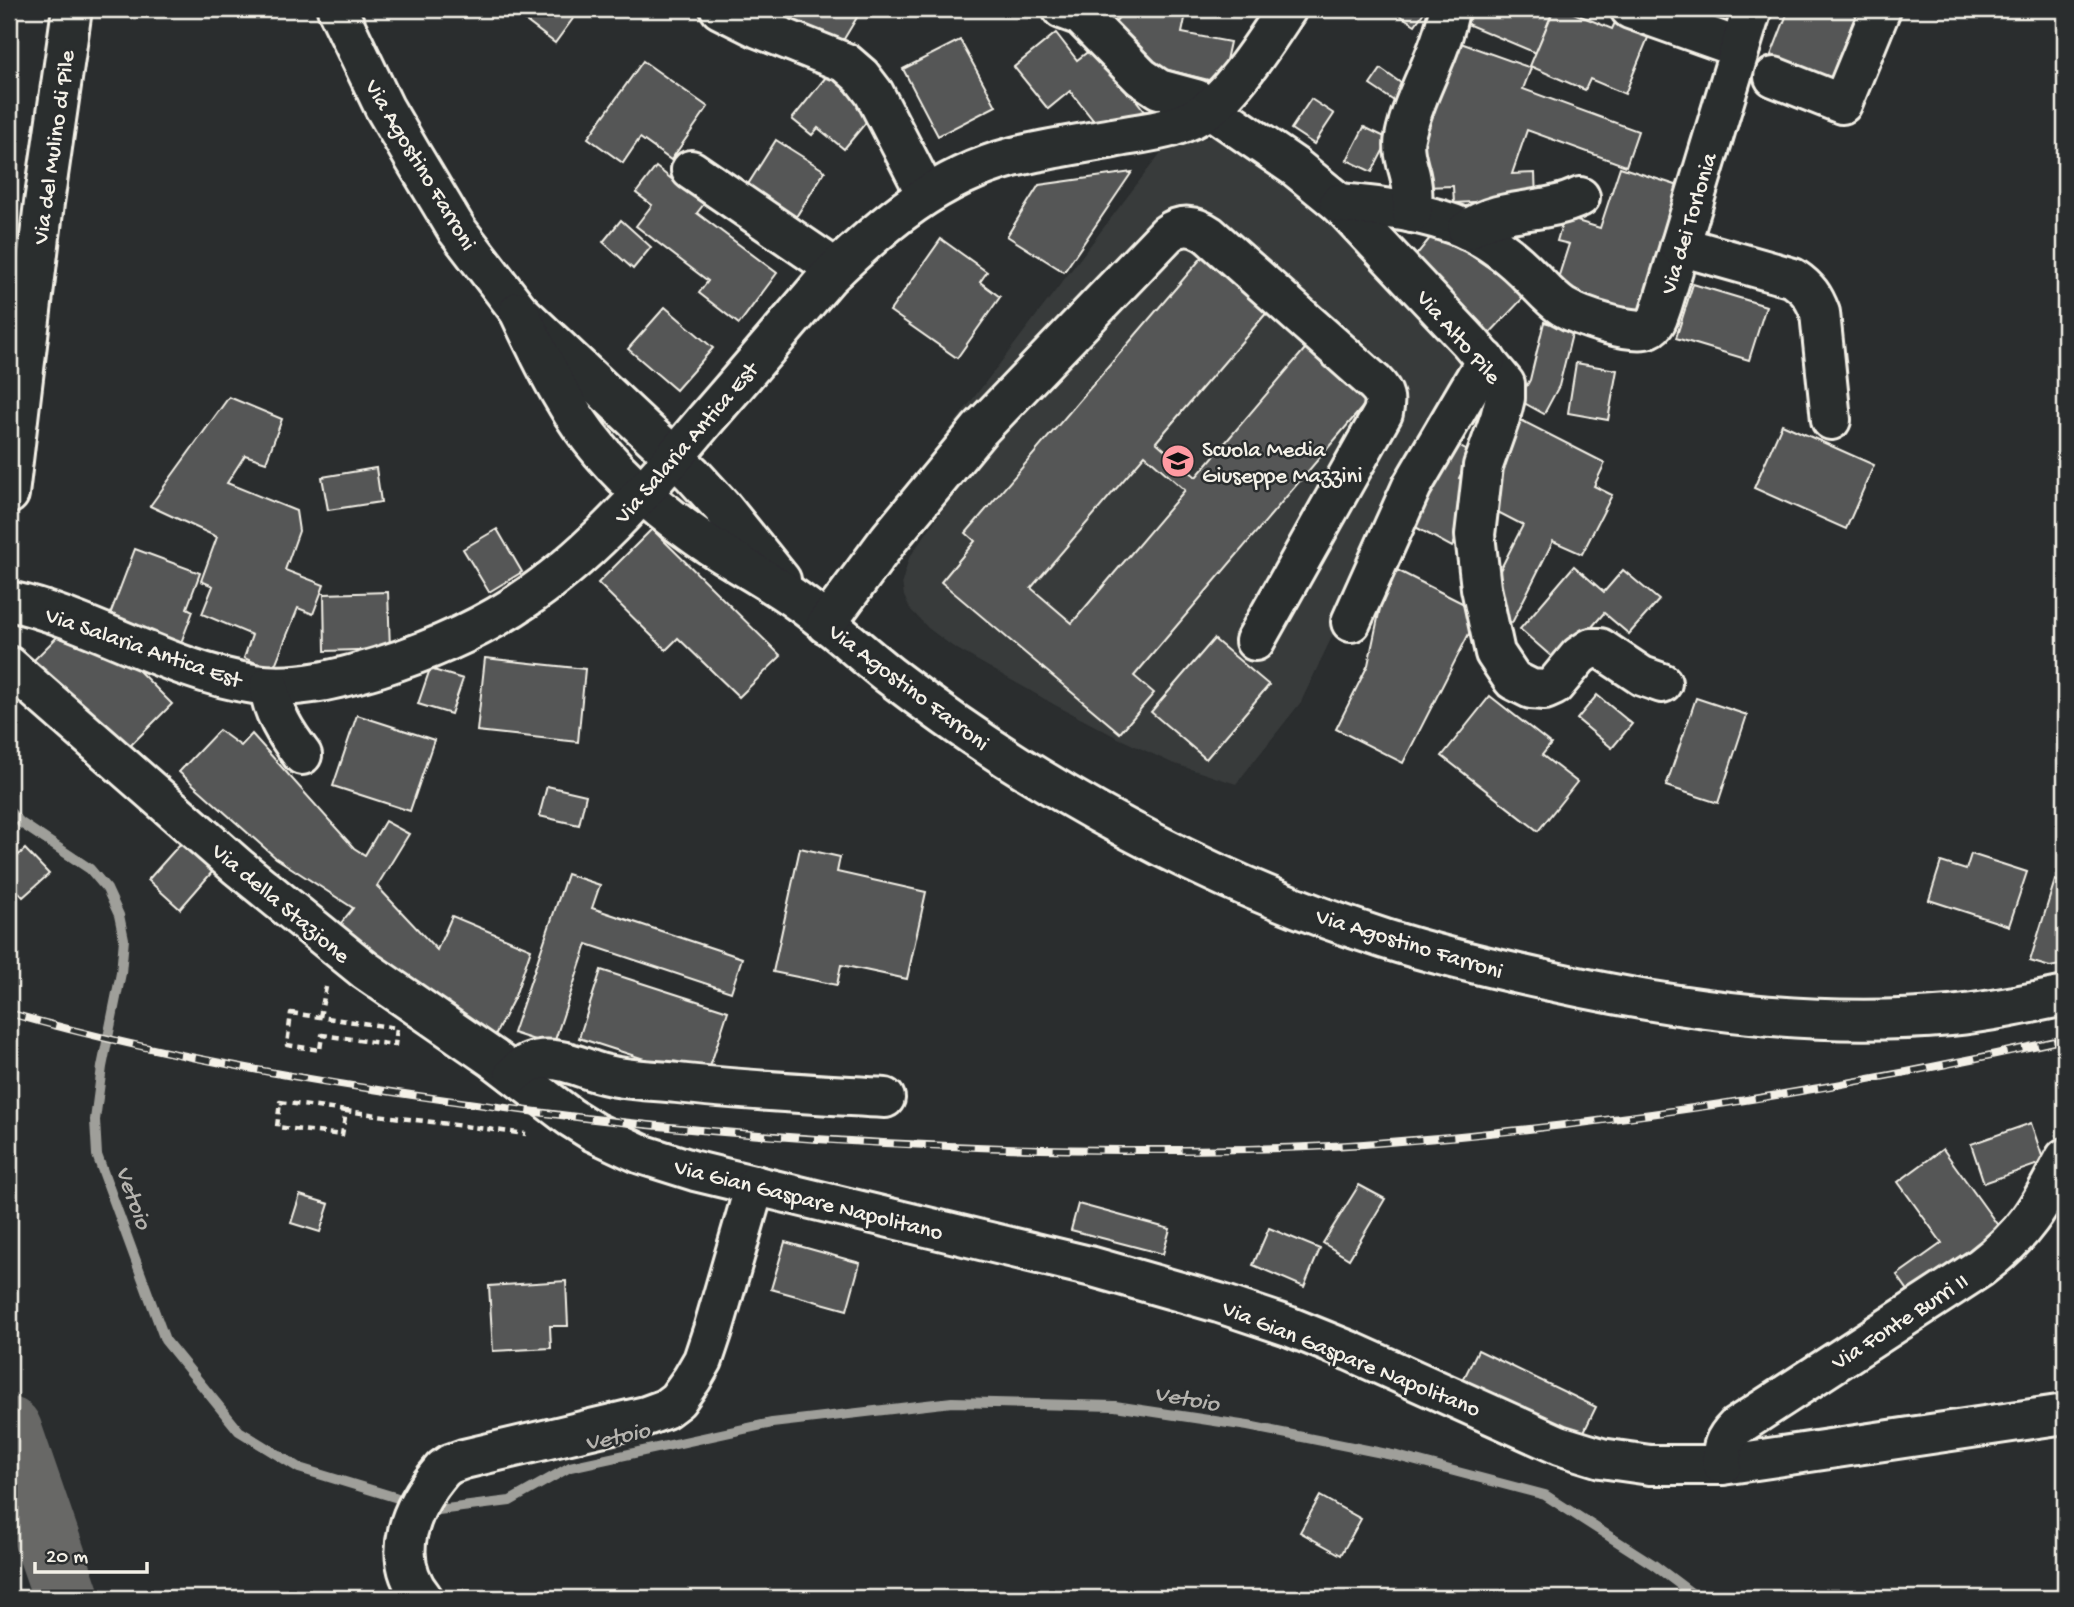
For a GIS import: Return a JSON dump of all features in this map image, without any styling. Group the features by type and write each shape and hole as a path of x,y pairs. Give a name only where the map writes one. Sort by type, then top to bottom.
{"street":[{"name":"Via del Mulino di Pile","path":"9,494 44,203 72,9"},
{"name":"Via Agostino Farroni","path":"337,9 384,107 411,155 457,230 519,311 674,457 722,507 812,612"},
{"path":"720,9 758,28 846,63 861,76 874,93 926,194"},
{"name":"Via Alto Pile","path":"1062,9 1081,16 1141,77 1159,89 1196,99 1294,167 1339,203 1486,360 1504,384 1505,398 1483,466 1475,535 1480,588 1494,653 1513,680 1531,689 1545,690 1554,686 1579,656 1591,648 1600,648 1642,676 1662,683"},
{"name":"Via Salaria Antica Est","path":"9,601 62,616 184,665 226,678 270,686 314,683 416,655 495,617 569,566 641,494 836,269 873,235 926,194 961,175 1012,158 1188,122 1210,108 1236,81 1287,9"},
{"path":"1412,213 1413,195 1404,142 1408,125 1438,50 1449,9"},
{"path":"1630,9 1747,27"},
{"path":"1707,9 1747,27"},
{"path":"1774,77 1842,104 1881,9"},
{"name":"Via dei Torlonia","path":"1467,230 1490,241 1514,260 1547,295 1564,307 1617,327 1638,330 1650,328 1656,322 1747,27"},
{"path":"691,170 836,269"},
{"path":"1339,203 1412,213 1449,222 1467,230 1483,219 1508,212 1563,205 1580,197"},
{"path":"812,612 888,539 979,430 1167,234 1181,227 1191,226 1200,229 1220,244 1375,383 1383,391 1385,400 1383,413 1255,641"},
{"path":"1680,246 1793,278 1805,286 1820,313 1831,420"},
{"name":"Via Agostino Farroni","path":"519,311 545,365 577,419 606,457 641,494 719,553 812,612 891,676 1033,775 1163,849 1233,881 1386,940 1586,989 1708,1009 1831,1019 1951,1016 2065,996"},
{"path":"1352,622 1412,486 1486,360"},
{"name":"Via della Stazione","path":"9,666 298,918 365,970 514,1074 570,1117"},
{"path":"270,686 271,702 276,714 302,755"},
{"path":"514,1074 527,1062 548,1059 625,1078 734,1090 886,1098"},
{"name":"Via Gian Gaspare Napolitano","path":"570,1117 612,1142 695,1171 1093,1268 1219,1303 1288,1326 1350,1351 1559,1445 1601,1458 1650,1465 1722,1465 2065,1414"},
{"name":"Via Fonte Burri II","path":"1722,1465 1722,1446 1736,1427 2005,1250 2032,1218 2065,1158"},
{"path":"423,1598 414,1588 405,1563 411,1518 432,1484 450,1464 646,1416 665,1409 677,1400 692,1379 706,1350 755,1185"}],"path":[{"path":"291,1013 397,1027 394,1045 322,1035 320,1049 287,1045 291,1013"},
{"path":"346,1111 342,1135 277,1127 280,1102 346,1111 475,1129 536,1134"}],"shaded area":[{"name":"Scuola Media Giuseppe Mazzini","path":"1227,134 1297,178 1468,359 1404,485 1301,702 1236,784 1172,763 1118,738 952,646 928,628 910,609 902,582 909,558 963,480 930,455 1166,146"}],"green space":[{"path":"9,9 19,9 12,56 9,58"}],"building":[{"path":"510,9 580,9 555,43"},
{"path":"769,9 862,9 838,49"},
{"path":"1126,9 1187,9 1182,33 1230,42 1221,83 1151,66 1114,23"},
{"path":"1390,9 1426,9 1415,25"},
{"path":"1474,9 1554,9 1536,53 1467,24"},
{"path":"1554,9 1564,9 1612,29 1619,14 1652,28 1625,94 1590,79 1585,90 1530,66"},
{"path":"1789,9 1858,9 1828,85 1768,63"},
{"path":"1056,33 1077,60 1094,47 1147,114 1097,125 1070,91 1048,109 1014,67"},
{"path":"960,40 996,106 938,136 903,69"},
{"path":"1455,41 1531,68 1523,89 1638,131 1626,166 1527,130 1512,174 1535,173 1536,199 1454,203 1453,186 1424,187 1421,137"},
{"path":"643,61 708,107 671,160 640,138 623,163 588,138"},
{"path":"1381,69 1408,88 1397,103 1370,85"},
{"path":"830,72 877,109 844,149 818,128 812,135 792,119"},
{"path":"1311,99 1334,114 1314,144 1291,129"},
{"path":"1364,127 1389,139 1372,172 1347,160"},
{"path":"776,140 825,171 794,220 745,189"},
{"path":"656,167 704,204 697,213 777,273 739,324 699,293 708,281 636,226 652,205 636,193"},
{"path":"1620,167 1685,188 1642,319 1554,291 1569,244 1557,241 1564,217 1600,228"},
{"path":"1132,172 1064,272 1007,236 1039,185"},
{"path":"621,220 651,247 633,269 603,242"},
{"path":"1430,238 1460,248 1527,294 1487,336 1409,264"},
{"path":"941,239 987,272 980,282 1000,297 957,358 890,311"},
{"path":"1204,255 1269,310 1156,442 1196,477 1310,343 1372,396 1134,676 1154,693 1120,733 941,582 975,541 966,533","holes":["1145,455 1185,490 1072,623 1031,588"]},
{"path":"1693,284 1766,306 1749,360 1676,338"},
{"path":"665,307 713,348 676,390 628,349"},
{"path":"1544,322 1573,330 1559,386 1544,414 1519,400 1530,380"},
{"path":"1576,363 1617,370 1608,420 1568,413"},
{"path":"229,397 282,419 266,462 245,455 227,483 296,511 299,531 285,570 324,585 313,614 298,608 273,670 244,658 252,635 202,614 213,586 201,581 217,537 150,506"},
{"path":"1511,415 1605,463 1594,486 1612,495 1582,554 1553,541 1512,623 1497,615 1491,588 1523,525 1488,507"},
{"path":"1782,424 1874,465 1846,529 1754,488"},
{"path":"1453,443 1471,453 1459,478 1471,484 1466,520 1452,547 1410,524"},
{"path":"376,468 381,502 328,510 322,477"},
{"path":"497,529 522,572 489,592 463,549"},
{"path":"652,529 781,656 739,697 678,638 666,650 598,583"},
{"path":"135,549 200,573 187,608 193,611 179,648 108,620"},
{"path":"1389,566 1480,612 1403,763 1336,729 1368,665"},
{"path":"1574,566 1604,592 1623,570 1659,600 1629,634 1604,613 1560,664 1520,629"},
{"path":"388,592 390,649 325,651 324,594"},
{"path":"61,633 109,641 172,704 122,754 31,663"},
{"path":"1214,639 1269,685 1206,759 1151,712"},
{"path":"485,658 585,669 578,742 477,731"},
{"path":"430,669 463,679 451,714 418,704"},
{"path":"1597,695 1632,724 1612,748 1577,719"},
{"path":"1490,696 1551,744 1542,755 1577,782 1538,831 1442,756"},
{"path":"1696,698 1747,715 1718,803 1666,786"},
{"path":"357,715 434,740 410,811 333,786"},
{"path":"219,730 241,746 252,734 354,848 365,855 385,821 409,834 377,886 437,950 452,916 531,949 515,996 491,1043 337,928 353,908 276,858 179,772"},
{"path":"547,786 586,795 579,825 539,816"},
{"path":"181,843 213,871 180,909 148,880"},
{"path":"800,848 840,857 837,872 926,892 907,979 841,965 837,985 773,972"},
{"path":"25,849 49,874 23,897 9,881 9,864"},
{"path":"1971,854 2027,872 2009,926 1929,900 1941,862 1966,870"},
{"path":"567,874 600,885 592,908 742,958 731,992 587,944 553,1046 513,1033"},
{"path":"2055,880 2065,884 2065,964 2050,967 2030,961"},
{"path":"601,970 728,1011 706,1079 579,1038"},
{"path":"2031,1123 2044,1162 1984,1183 1971,1144"},
{"path":"1943,1149 2004,1234 1914,1299 1897,1275 1942,1243 1898,1182"},
{"path":"1359,1185 1385,1199 1349,1259 1323,1243"},
{"path":"300,1195 329,1204 320,1232 291,1223"},
{"path":"1078,1204 1170,1229 1163,1254 1071,1230"},
{"path":"1269,1228 1320,1249 1304,1287 1253,1265"},
{"path":"785,1242 860,1263 847,1310 771,1289"},
{"path":"566,1281 568,1326 550,1326 551,1348 493,1351 489,1286"},
{"path":"1478,1350 1596,1407 1580,1440 1462,1382"},
{"path":"1320,1496 1361,1519 1341,1555 1300,1532"}],"waterway":[{"name":"Vetoio","path":"9,811 21,823 90,869 107,889 119,915 124,939 121,973 102,1067 95,1120 97,1155 165,1340 239,1431 299,1468 411,1502"},
{"name":"Vetoio","path":"427,1506 438,1510 510,1501 570,1467 772,1423 952,1402 1115,1406 1248,1426 1397,1456 1545,1495 1654,1565 1698,1598"},
{"path":"9,1430 67,1598"}],"railway":[{"path":"9,1013 199,1059 392,1092 521,1110 781,1137 1081,1150 1324,1146 1541,1128 1804,1091 2065,1039"}],"place":[{"name":"Scuola Media Giuseppe Mazzini","path":"1178,461"}]}
